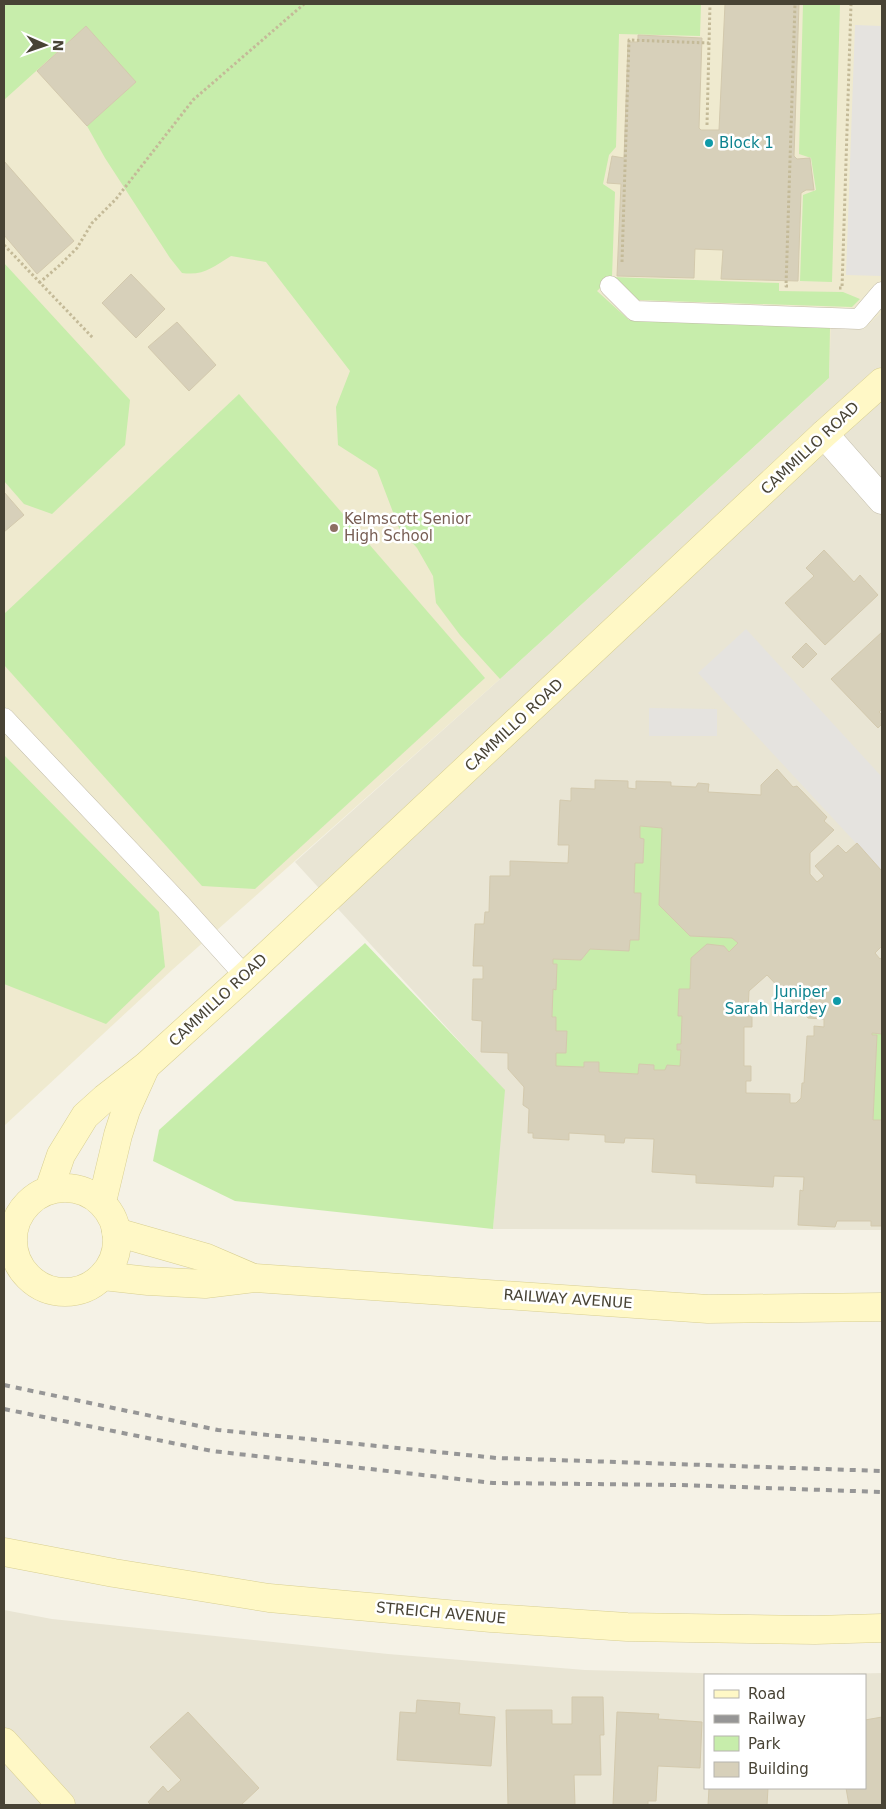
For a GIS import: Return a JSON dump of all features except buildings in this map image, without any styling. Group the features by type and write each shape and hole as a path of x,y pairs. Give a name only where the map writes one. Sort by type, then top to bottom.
{"main road":[{"name":"CAMMILLO ROAD","path":"27,1198 61,1155 86,1116 105,1098 146,1066 245,976 824,434 882,382"},
{"name":"CAMMILLO ROAD","path":"102,1202 126,1110 146,1066"},
{"path":"71,1188 87,1193 102,1202 111,1216 116,1232 117,1244 110,1266 103,1276 83,1289 71,1291 53,1290 36,1283 28,1276 10,1254 16,1222 27,1198 71,1188"},
{"name":"RAILWAY AVENUE","path":"116,1232 207,1258 255,1278"},
{"name":"RAILWAY AVENUE","path":"103,1276 205,1284 255,1278 708,1309 882,1307"},
{"name":"STREICH AVENUE","path":"4,1552 114,1573 269,1598 472,1616 627,1627 815,1630 882,1628"},
{"path":"4,1742 61,1805"}],"street":[{"path":"824,434 882,500"}],"lane":[{"path":"610,286 635,311 859,319 882,292"},
{"path":"4,718 182,906 245,976"}],"path":[{"path":"39,283 60,266 77,248 92,224 116,198 192,100 304,4"},
{"path":"706,124 710,4"},
{"path":"795,4 786,286 795,287"},
{"path":"831,288 842,288 851,4"},
{"path":"622,263 628,40 709,43"},
{"path":"4,245 93,338"}],"shaded area":[{"name":"Kelmscott Senior High School","path":"4,4 882,4 882,312 864,329 831,328 829,378 500,679 172,970 4,1126"},
{"path":"855,25 882,26 882,276 846,275"},
{"path":"882,311 882,1230 493,1229 504,1090 295,862 500,679 829,378 830,328"},
{"path":"746,629 882,777 882,867 880,869 698,673"},
{"path":"649,708 717,709 717,736 649,736"},
{"path":"4,1610 52,1619 388,1654 585,1670 735,1674 704,1674 704,1789 866,1789 866,1674 838,1674 882,1673 882,1805 4,1805"}],"green space":[{"path":"4,4 701,4 700,36 619,34 616,147 609,155 603,184 615,192 612,277 597,291 629,320 830,328 829,378 500,679 460,635 436,603 433,576 417,548 399,528 377,470 338,445 336,407 350,371 266,262 231,256 208,270 190,274 182,273 170,258 105,158 87,126 136,82 86,26 4,100"},
{"path":"803,4 840,4 832,282 800,281 803,195 816,190 811,158 799,154"},
{"path":"4,263 130,400 125,445 52,514 24,504 4,481"},
{"path":"612,277 779,283 779,291 843,292 860,299 852,307 637,300"},
{"path":"239,394 485,678 255,889 202,886 4,665 4,614"},
{"path":"4,755 159,912 165,967 106,1024 4,984"},
{"path":"640,826 662,828 660,905 690,936 732,938 738,943 729,952 724,946 690,989 679,989 678,1016 682,1016 681,1044 677,1044 677,1050 681,1050 680,1066 667,1065 665,1070 654,1070 654,1065 639,1064 638,1074 599,1072 599,1062 584,1062 584,1067 556,1066 556,1053 566,1053 567,1031 556,1031 552,1017 553,989 555,990 557,964 553,964 553,959 581,960 590,949 629,950 630,940 639,940 641,894 634,893 635,863 643,863 644,839 640,838"},
{"path":"365,943 505,1090 493,1229 235,1201 153,1161 159,1130"},
{"path":"872,1033 882,1034 882,1120 873,1120 877,1035 872,1035"}],"railway":[{"path":"4,1385 218,1430 497,1458 882,1471"},
{"path":"4,1409 212,1451 493,1483 681,1485 882,1492"}],"place":[{"name":"Block 1","path":"709,143"},
{"name":"Kelmscott Senior High School","path":"334,528"},
{"name":"Juniper Sarah Hardey","path":"837,1001"}]}
